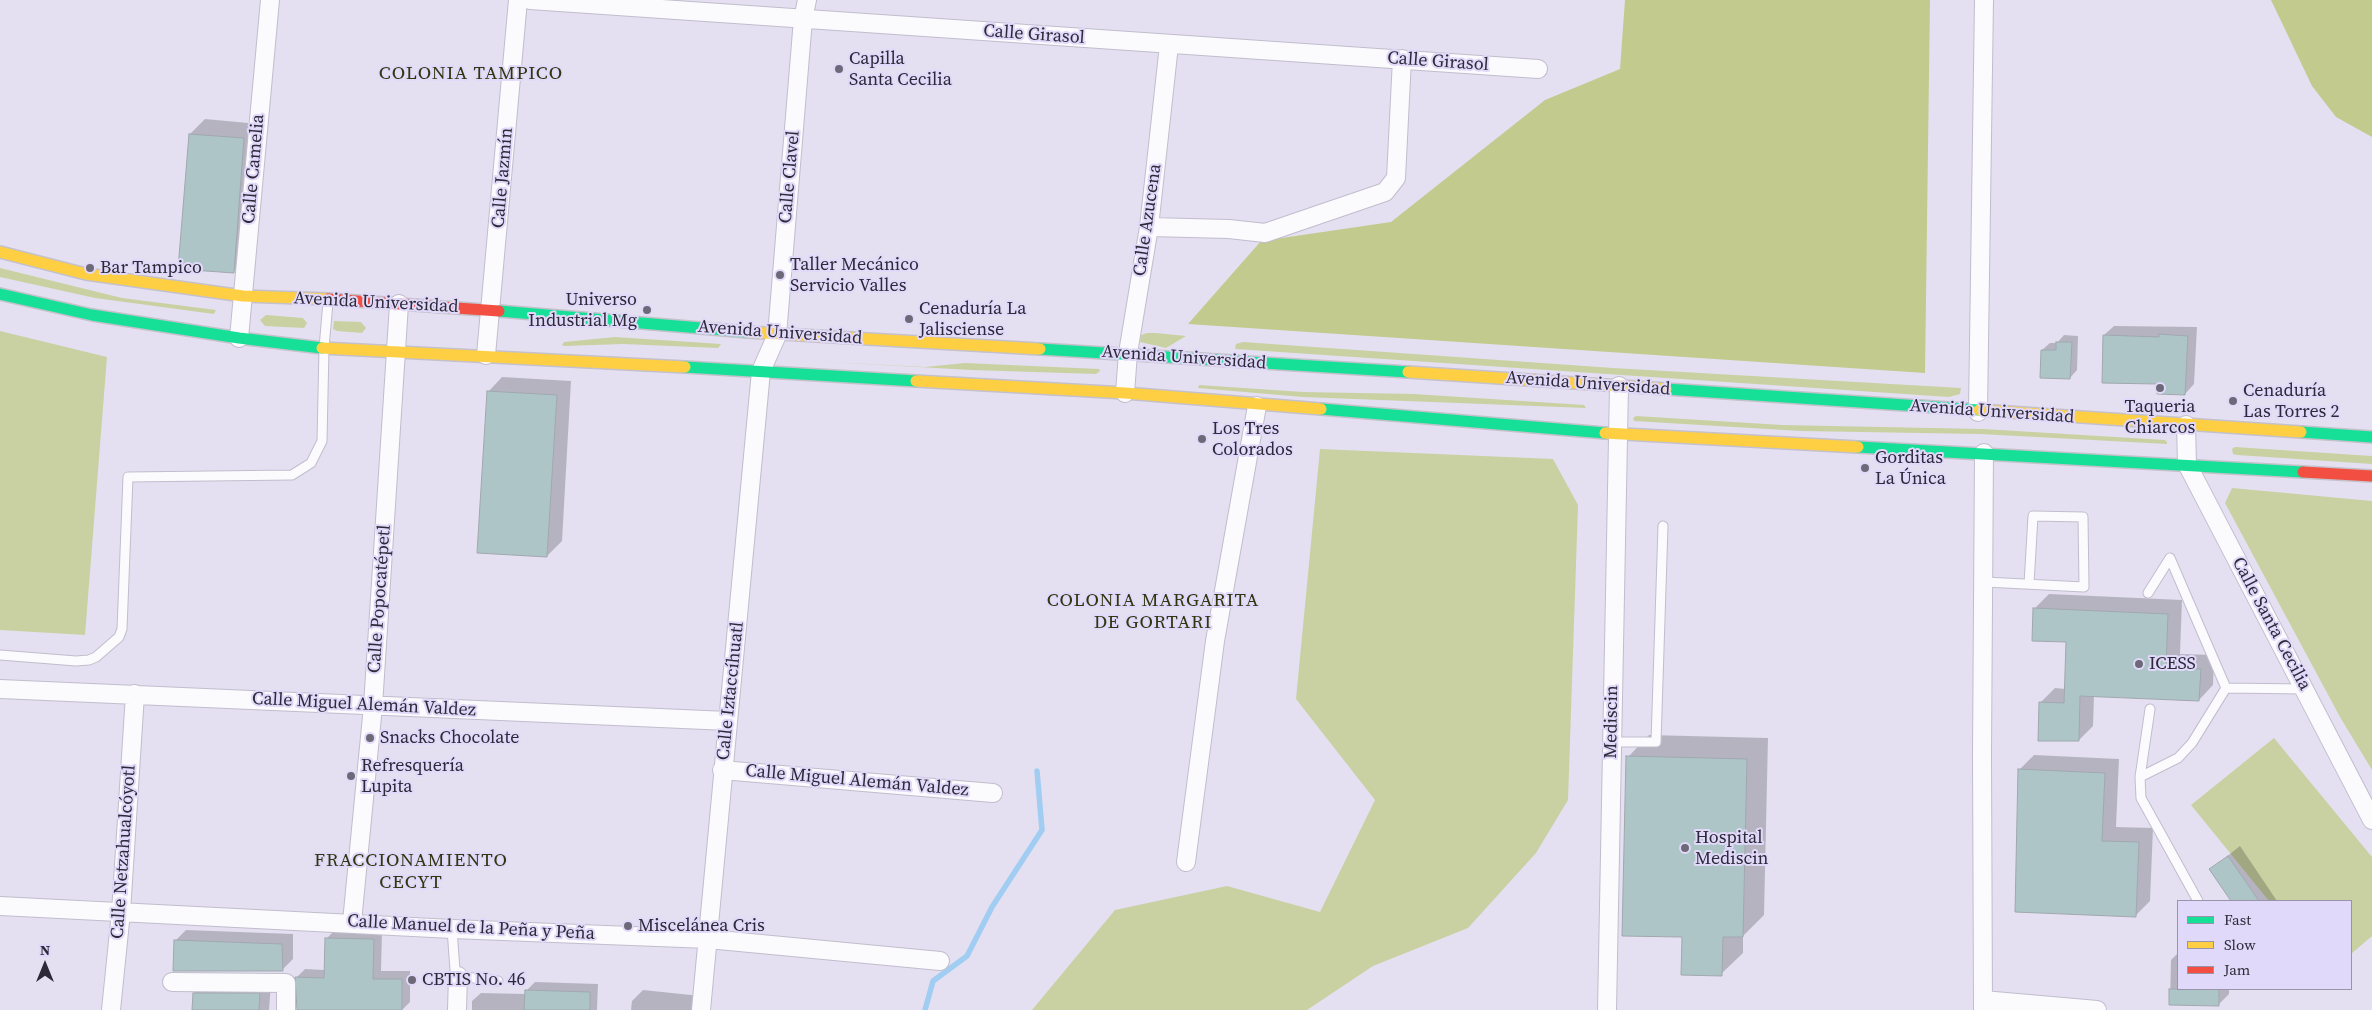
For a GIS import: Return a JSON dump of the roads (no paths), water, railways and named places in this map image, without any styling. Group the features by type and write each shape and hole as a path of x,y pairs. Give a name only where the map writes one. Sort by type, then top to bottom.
{"main road":[{"name":"Avenida Universidad","path":"0,252 86,274 243,296 329,299 491,310 777,335 1128,354 2372,437"},
{"path":"0,294 92,315 239,338 324,348 486,355 1125,394 1617,434 2187,464 2372,476"}],"street":[{"name":"Calle Camelia","path":"239,338 270,0"},
{"name":"Calle Jazmín","path":"486,355 518,0"},
{"name":"Calle Girasol","path":"530,0 1538,69"},
{"name":"Calle Clavel","path":"761,371 777,335 803,19 807,0"},
{"path":"1978,412 1984,0"},
{"name":"Calle Azucena","path":"1125,394 1128,354 1148,227 1169,45"},
{"path":"1148,227 1229,229 1265,233 1385,192 1396,178 1402,59"},
{"name":"Calle Popocatépetl","path":"352,922 373,706 398,304"},
{"name":"Calle Iztaccíhuatl","path":"701,1010 722,770 761,371"},
{"name":"Mediscin","path":"1607,1010 1619,386"},
{"path":"1186,862 1215,640 1257,406"},
{"name":"Calle Santa Cecilia","path":"2186,425 2187,464 2372,820"},
{"path":"1984,453 1983,1005 2096,1010"},
{"name":"Calle Miguel Alemán Valdez","path":"0,688 728,721"},
{"name":"Calle Netzahualcóyotl","path":"111,1010 121,912 135,694"},
{"name":"Calle Miguel Alemán Valdez","path":"722,770 992,793"},
{"name":"Calle Manuel de la Peña y Peña","path":"0,906 352,922 452,929 708,939 940,961"},
{"path":"457,1010 458,976"},
{"path":"172,982 286,983 286,1010"}],"lane":[{"path":"0,655 76,661 89,660 96,657 119,637 122,629 128,477 292,475 311,463 322,441 324,348 329,299"},
{"path":"1985,582 2084,587 2083,517 2033,516 2029,584"},
{"path":"1611,742 1656,742 1663,526"},
{"path":"2148,593 2170,558 2226,688"},
{"path":"2226,688 2306,690"},
{"path":"2140,777 2178,758 2192,743 2226,688"},
{"path":"2150,709 2140,777 2142,798 2146,810 2197,900"},
{"path":"452,929 455,970 458,976 498,981"}],"waterway":[{"path":"925,1010 933,981 967,956 992,907 1042,830 1037,771"}],"place":[{"name":"Capilla Santa Cecilia","path":"839,69"},
{"name":"Bar Tampico","path":"90,268"},
{"name":"Taller Mecánico Servicio Valles","path":"780,275"},
{"name":"Universo Industrial Mg","path":"647,310"},
{"name":"Cenaduría La Jalisciense","path":"909,319"},
{"name":"Taqueria Chiarcos","path":"2160,388"},
{"name":"Cenaduría Las Torres 2","path":"2233,401"},
{"name":"Los Tres Colorados","path":"1202,439"},
{"name":"Gorditas La Única","path":"1865,468"},
{"name":"ICESS","path":"2139,664"},
{"name":"Snacks Chocolate","path":"370,738"},
{"name":"Refresquería Lupita","path":"351,776"},
{"name":"Hospital Mediscin","path":"1685,848"},
{"name":"Miscelánea Cris","path":"628,926"},
{"name":"CBTIS No. 46","path":"412,980"}],"district":[{"name":"COLONIA TAMPICO","path":"471,74"},
{"name":"COLONIA MARGARITA DE GORTARI","path":"1153,612"},
{"name":"FRACCIONAMIENTO CECYT","path":"411,872"}]}
